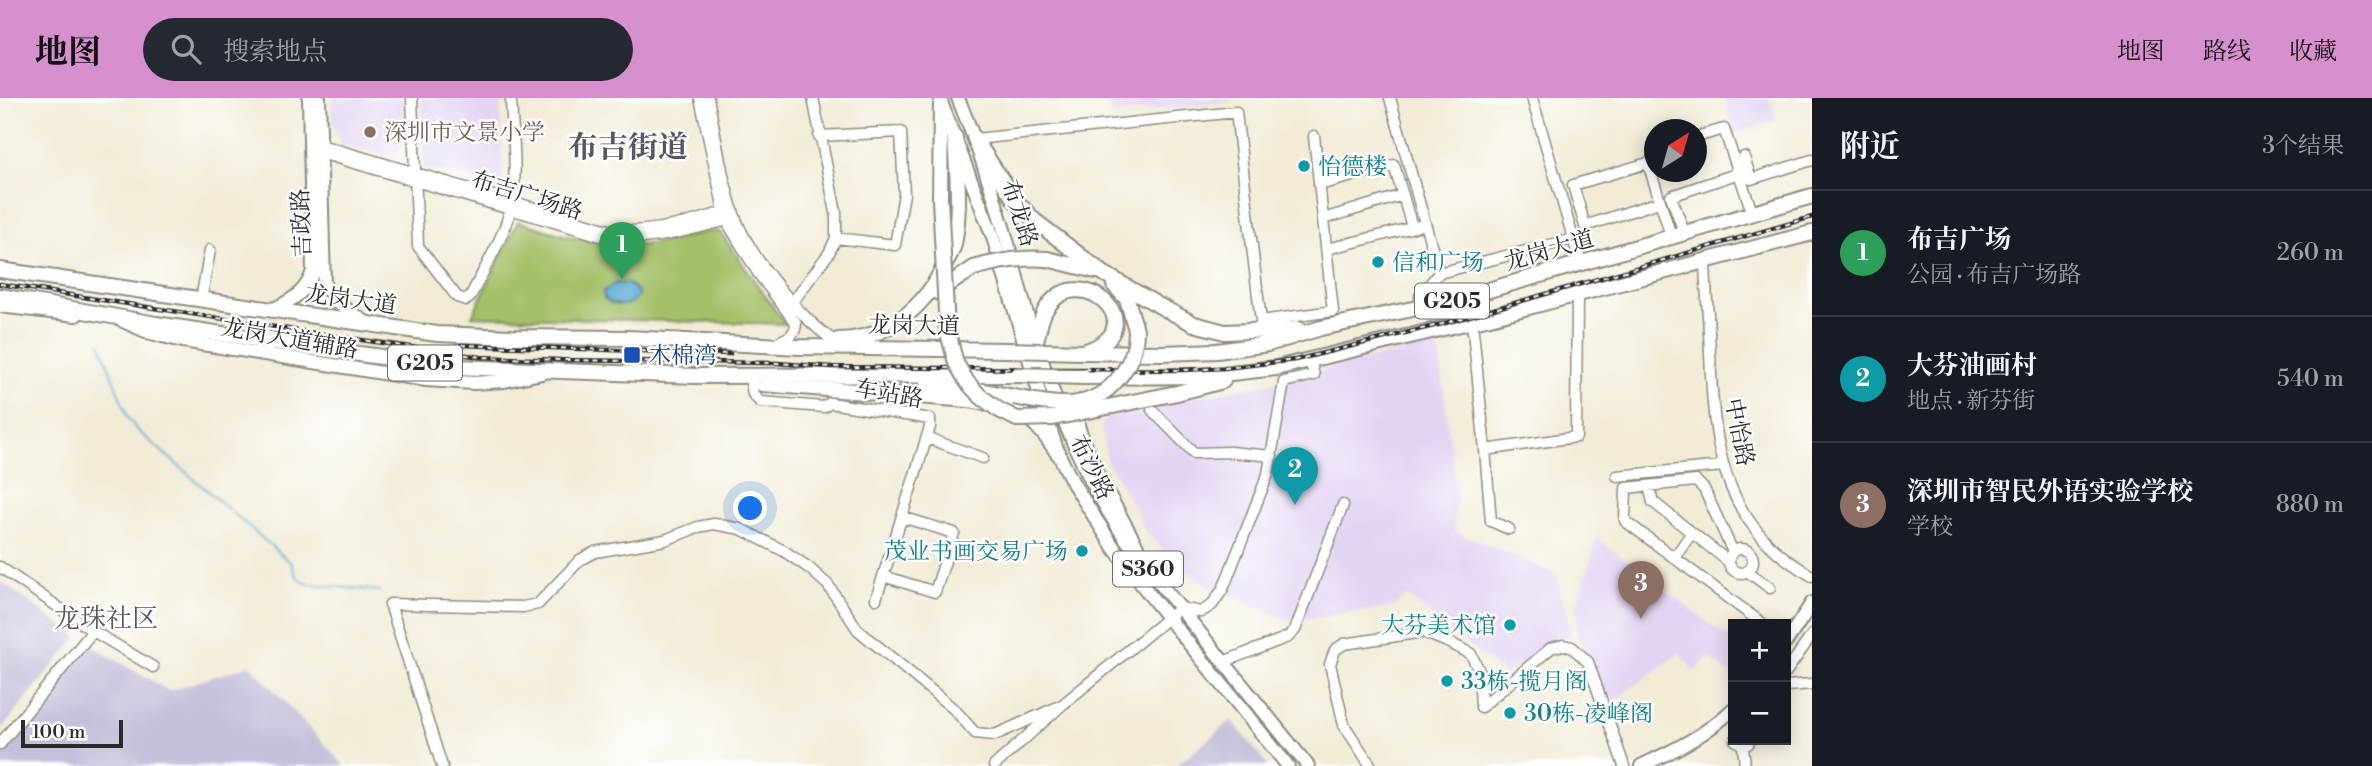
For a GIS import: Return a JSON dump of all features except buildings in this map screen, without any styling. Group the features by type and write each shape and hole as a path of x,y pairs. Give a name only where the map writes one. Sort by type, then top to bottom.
{"highway":[{"path":"940,101 940,199 947,329 956,363 967,382 980,396 1017,419 1053,418 1177,393 1269,369"},
{"path":"920,305 938,280 953,248 959,210 954,137"},
{"path":"975,139 1014,199 1035,221 1102,272 1158,305 1194,324 1225,332 1261,326 1321,328"},
{"name":"龙岗大道","path":"0,270 437,334 511,338 628,338 800,347 1082,352 1217,351 1268,344 1321,328 1451,301 1812,197"},
{"name":"G205","path":"0,296 315,348 455,367 697,376 1204,376 1269,369 1310,361 1812,233"},
{"path":"751,383 915,382 959,386 1051,404 1087,402 1102,395 1122,374 1136,346 1136,330 1127,299 1102,272 1047,259 1026,258 974,268 888,327 847,340 800,347"},
{"path":"1035,343 1045,312 1051,303 1074,291 1092,292 1111,306 1114,315 1113,330 1105,342 1082,352"},
{"path":"697,376 751,383 969,400 1002,406 1024,414 1041,428 1058,453"},
{"path":"1150,572 1099,479 1077,426 1077,412 1081,402 1101,388 1180,382 1204,376"}],"main road":[{"name":"吉政路","path":"309,98 324,284 336,302 369,325"},
{"name":"吉政路","path":"271,310 298,295 313,271 315,147 319,98"},
{"name":"布龙路","path":"958,98 975,139 1004,228 1035,343"},
{"name":"S360","path":"940,101 954,137"},
{"name":"布沙路","path":"954,137 993,237 1058,453 1073,483 1114,548 1167,619 1288,766"},
{"path":"0,306 72,315 106,315"},
{"name":"布沙路","path":"1035,343 1073,444 1104,508 1150,572 1308,766"},
{"path":"1791,634 1812,603"},
{"path":"1647,765 1705,732 1728,713"}],"street":[{"path":"412,98 418,246 457,297 466,300 470,297 497,242 511,206 511,98"},
{"path":"700,98 729,215 789,307 796,323 796,329 790,336 772,345"},
{"path":"708,98 729,215"},
{"path":"789,307 829,253 836,238 836,213 813,98"},
{"path":"1390,98 1438,273"},
{"path":"1532,98 1581,265"},
{"path":"975,139 1236,112 1261,326 1334,312 1314,136"},
{"path":"1707,134 1724,129 1753,215"},
{"path":"819,136 901,132 904,194 895,245 836,238"},
{"name":"布吉广场路","path":"315,147 511,206 603,229 632,232 729,215"},
{"path":"1744,158 1751,179 1810,162"},
{"path":"1659,202 1585,226 1573,185 1648,163 1659,202 1678,237"},
{"path":"1319,185 1394,165 1412,227"},
{"path":"1678,237 1671,196 1739,173"},
{"path":"1323,219 1403,195"},
{"path":"1326,249 1424,224"},
{"path":"1422,307 1420,296 1438,273 1573,239"},
{"path":"201,300 210,250"},
{"name":"中怡路","path":"1705,262 1713,418 1723,466 1741,508 1764,540 1812,576"},
{"path":"1485,450 1576,437 1577,295"},
{"path":"789,307 833,340"},
{"path":"1472,321 1491,521 1509,529"},
{"path":"994,766 1062,705 1180,608 1201,612 1212,605 1223,589 1268,474 1284,382 1314,375 1310,361"},
{"name":"车站路","path":"751,383 753,394 760,402 824,407 830,403 927,417 931,422 876,599"},
{"path":"1152,410 1194,453 1230,452 1272,456"},
{"path":"927,438 983,458"},
{"path":"1617,476 1723,466"},
{"path":"1756,619 1625,521 1626,488 1696,481 1704,489 1736,572 1747,571 1770,588"},
{"path":"1649,485 1653,502 1691,534 1731,557"},
{"path":"1223,662 1288,637 1299,625 1343,505"},
{"path":"883,576 935,593 954,533 902,517"},
{"path":"442,766 390,604 523,607 538,604 580,560 595,552 665,540 698,527 715,524 756,535 809,568 828,585 858,630 955,710 975,733 995,735 1062,705"},
{"path":"1674,558 1691,534"},
{"path":"1749,553 1764,540"},
{"path":"1731,557 1740,549 1749,553"},
{"path":"1747,571 1752,564 1749,553"},
{"path":"0,567 93,631 153,667"},
{"path":"0,744 93,631"},
{"path":"1371,766 1344,725 1330,664 1335,650 1344,644 1423,632 1471,654 1479,671 1481,707 1551,648 1572,647 1588,662 1624,766"},
{"path":"1791,665 1812,635"},
{"path":"1791,686 1812,684"},
{"path":"1743,745 1745,766"}],"shaded area":[{"name":"深圳市文景小学","path":"332,98 403,98 404,141 399,151 389,157 341,144 332,124"},
{"path":"421,98 500,98 503,185 424,168"},
{"path":"1108,98 1230,98 1231,101 1110,115"},
{"path":"1724,98 1769,98 1776,121 1735,133"},
{"path":"1438,342 1457,499 1454,531 1557,574 1571,634 1505,674 1407,596 1393,607 1292,621 1213,589 1187,572 1145,532 1139,516 1107,461 1101,425 1113,412 1261,385"},
{"path":"1597,538 1728,637 1728,672 1709,657 1694,672 1680,653 1608,705 1578,633 1577,604"},
{"path":"0,581 77,637 0,731"},
{"path":"90,645 169,691 250,665 345,766 0,766 0,754"},
{"path":"1232,720 1268,766 1175,766"}],"green space":[{"path":"518,221 566,236 616,245 650,244 720,232 785,324 472,316"}],"water":[{"path":"616,283 629,284 638,292 638,297 622,305 608,301 604,298 603,291"}],"waterway":[{"path":"100,343 128,418 136,429 292,564 299,579 308,584 380,591"}],"railway":[{"path":"0,284 481,357 777,363 832,367 1182,370 1295,360 1442,324 1812,217"},
{"path":"461,345 730,354"}],"place":[{"name":"深圳市文景小学","path":"370,132"},
{"name":"怡德楼","path":"1304,166"},
{"name":"信和广场","path":"1378,262"},
{"name":"布吉广场","path":"622,280"},
{"name":"木棉湾","path":"632,355"},
{"name":"大芬油画村","path":"1295,505"},
{"name":"茂业书画交易广场","path":"1082,551"},
{"name":"深圳市智民外语实验学校","path":"1641,619"},
{"name":"大芬美术馆","path":"1510,625"},
{"name":"33栋-揽月阁","path":"1447,681"},
{"name":"30栋-凌峰阁","path":"1510,713"}],"district":[{"name":"布吉街道","path":"628,147"},
{"name":"龙珠社区","path":"106,618"}]}
